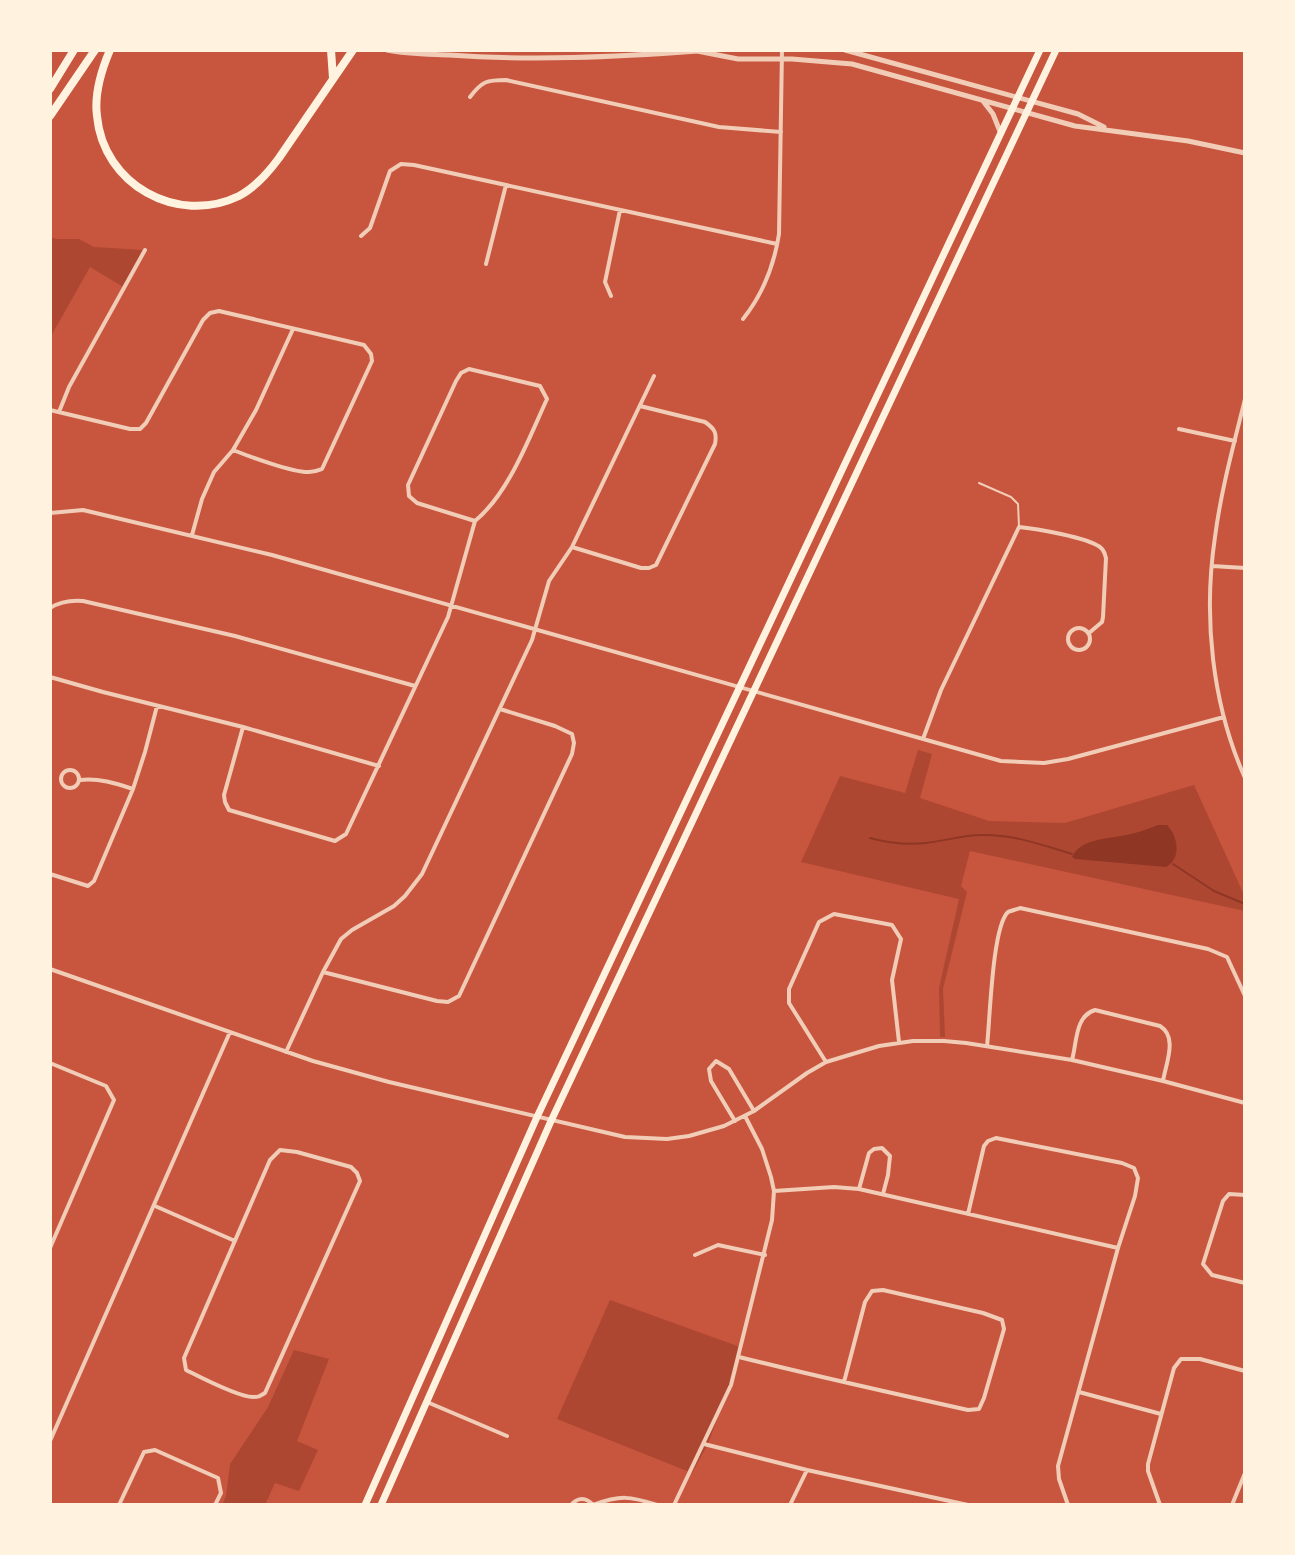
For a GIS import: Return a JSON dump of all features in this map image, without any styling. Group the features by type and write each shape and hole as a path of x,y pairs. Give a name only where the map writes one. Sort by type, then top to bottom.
{"highway":[{"path":"50,89 74,50"},
{"path":"50,116 95,50"},
{"path":"110,50 96,101 98,126 106,151 122,174 141,189 159,199 202,206 222,202 257,183 276,163 353,50"},
{"path":"331,50 333,79"}],"main road":[{"path":"365,1505 537,1117 1040,50"},
{"path":"381,1505 551,1121 1056,50"},
{"path":"645,890 657,896"}],"street":[{"path":"387,50 527,59 700,50 738,59 855,64 1075,126 1188,141 1245,153"},
{"path":"430,50 457,56"},
{"path":"743,319 769,275 779,234 782,50"},
{"path":"845,50 1078,114 1108,129"},
{"path":"470,97 477,87 489,80 506,80 719,127 781,132"},
{"path":"982,101 993,114 1001,134"},
{"path":"361,236 370,228 390,171 401,164 777,244"},
{"path":"486,264 506,185"},
{"path":"611,296 605,282 620,210"},
{"path":"59,412 69,387 145,250"},
{"path":"50,410 140,429 203,320 210,313 219,311 364,345 371,354 372,361 322,469 300,471 233,450"},
{"path":"192,535 206,487 220,462 233,450 256,410 293,329"},
{"path":"243,727 224,795 229,810 335,841 346,834 448,617 475,521 493,502 509,477 547,399 540,386 469,369 461,373 456,381 408,485 409,496 417,503 475,521"},
{"path":"286,1052 341,939 394,906 422,874 532,640 549,581 572,547 654,376"},
{"path":"1245,399 1219,515 1210,604 1214,661 1224,717 1245,778"},
{"path":"572,547 641,568 656,565 715,444 713,428 705,422 640,406"},
{"path":"1179,429 1235,441"},
{"path":"50,513 83,510 192,535 535,628 995,760 1044,763 1068,759 1224,717"},
{"path":"923,739 941,690 1019,527 1081,539 1104,550 1103,617 1102,622 1089,633"},
{"path":"1212,566 1245,568"},
{"path":"50,608 72,600 83,601 249,640 415,686"},
{"path":"1082,628 1089,633 1090,642 1084,650 1074,649 1070,645 1069,634 1074,629 1082,628"},
{"path":"50,677 379,766"},
{"path":"50,874 88,886 94,881 133,789 157,706"},
{"path":"323,972 437,1001 448,1002 459,996 572,754 574,743 572,734 555,726 500,709"},
{"path":"80,780 76,771 70,770 62,774 61,783 70,789 80,780 91,779 133,789"},
{"path":"987,1046 995,952 1002,922 1009,912 1020,908 1208,949 1227,957 1245,996"},
{"path":"826,1062 789,1003 789,989 819,922 834,914 892,925 901,939 892,980 899,1042"},
{"path":"50,969 286,1052 366,1076 625,1137 667,1139 724,1126 754,1111 826,1062 899,1042 944,1041 1072,1060 1245,1103"},
{"path":"1072,1060 1081,1019 1095,1010 1167,1030 1170,1048 1163,1081"},
{"path":"50,1441 230,1032"},
{"path":"735,1121 711,1081 709,1069 716,1061 729,1069 754,1111"},
{"path":"50,1063 106,1086 114,1100 50,1248"},
{"path":"674,1505 731,1385 772,1220 774,1191 762,1149 745,1116"},
{"path":"968,1214 984,1146 996,1138 1122,1163 1134,1168 1138,1178 1058,1466 1068,1505"},
{"path":"859,1189 869,1153 882,1148 890,1156 883,1194"},
{"path":"280,1150 351,1167 357,1173 360,1181 313,1288 265,1393 257,1397 186,1370 184,1358 235,1241 270,1160 280,1150"},
{"path":"774,1191 834,1187 859,1189 1118,1248"},
{"path":"1245,1195 1229,1194 1223,1201 1203,1264 1212,1275 1245,1283"},
{"path":"155,1206 235,1241"},
{"path":"695,1255 718,1245 765,1255"},
{"path":"739,1357 844,1382 968,1410 979,1409 1004,1329 1002,1320 947,1304 883,1290 872,1291 865,1302 844,1382"},
{"path":"1160,1505 1148,1471 1174,1368 1181,1359 1200,1359 1245,1371"},
{"path":"1079,1392 1161,1415"},
{"path":"427,1402 507,1436"},
{"path":"704,1444 968,1505"},
{"path":"119,1505 144,1452 155,1450 218,1478 221,1493 215,1505"},
{"path":"790,1505 807,1470"},
{"path":"1232,1505 1245,1473"},
{"path":"571,1505 582,1499 593,1505 615,1497 657,1505"}],"lane":[{"path":"979,483 1011,497 1018,504 1019,527"}],"shaded area":[{"path":"50,237 79,239 94,247 143,250 125,288 90,267 50,338"},
{"path":"918,750 932,754 920,798 989,821 1065,823 1194,785 1245,897 1245,911 970,851 961,886 967,892 943,989 945,1037 940,1037 939,988 959,899 801,862 840,776 905,793"},
{"path":"1167,825 1176,841 1174,859 1166,867 1072,857 1088,843"},
{"path":"610,1300 743,1348 708,1444 692,1473 557,1419"},
{"path":"294,1350 329,1359 297,1441 318,1450 299,1491 275,1483 265,1505 222,1505 230,1464 268,1407"}],"waterway":[{"path":"870,838 912,844 993,835 1072,854"},
{"path":"1173,864 1214,891 1245,904"}]}
